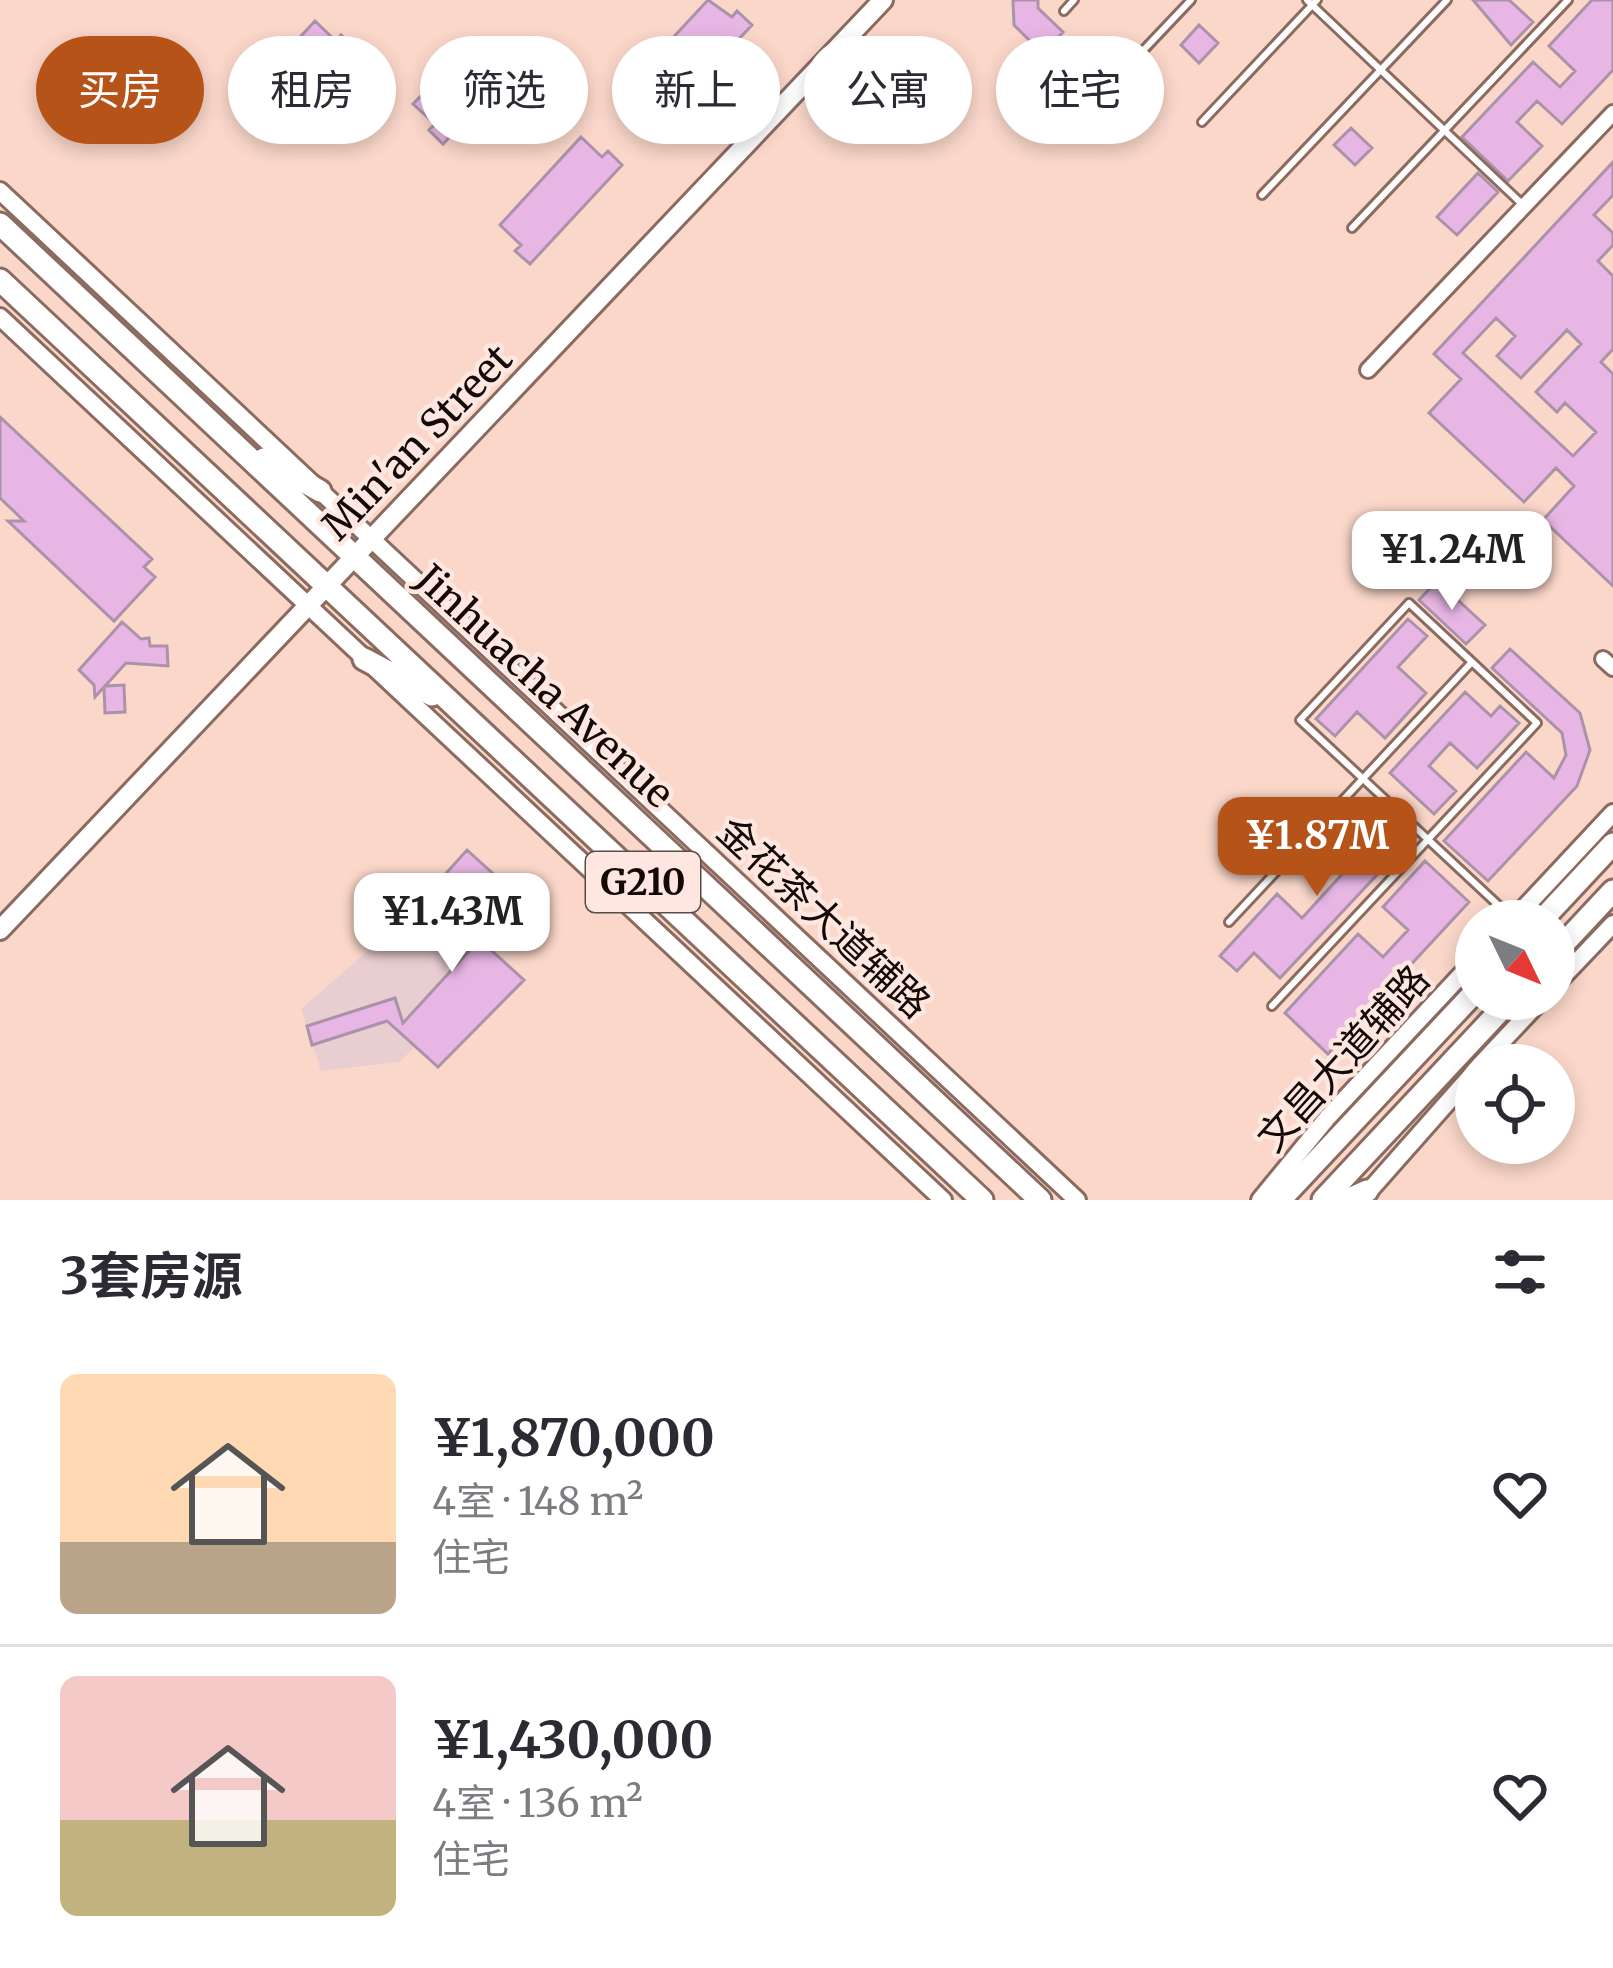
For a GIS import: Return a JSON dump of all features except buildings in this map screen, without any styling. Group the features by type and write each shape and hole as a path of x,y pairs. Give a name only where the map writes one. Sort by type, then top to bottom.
{"main road":[{"name":"Min'an Street","path":"0,930 883,0"},
{"name":"Jinhuacha Avenue","path":"0,224 1040,1200"},
{"name":"Jinhuacha Avenue","path":"0,280 982,1200"},
{"path":"229,439 320,491"},
{"path":"364,659 458,709"},
{"path":"1561,900 1613,844"},
{"path":"1575,931 1613,891"},
{"path":"1280,1200 1455,1013"},
{"path":"1323,1200 1502,1020"},
{"path":"1294,1164 1344,1131"}],"street":[{"path":"1367,370 1613,113"},
{"name":"金花茶大道辅路","path":"0,191 1078,1200"},
{"path":"0,317 943,1200"},
{"path":"1532,900 1613,813"},
{"path":"1575,964 1613,924"},
{"name":"文昌大道辅路","path":"1260,1200 1328,1117 1455,986"},
{"path":"1358,1197 1455,1092"}],"lane":[{"path":"1064,11 1074,0"},
{"path":"1157,36 1191,0"},
{"path":"1262,195 1447,0"},
{"path":"1352,228 1568,0"},
{"path":"1202,122 1312,2 1524,206"},
{"path":"1272,1006 1428,839 1537,722 1409,603 1300,720 1428,839 1492,900"},
{"path":"1229,922 1472,662"}],"shaded area":[{"path":"441,879 504,937 423,1026 451,1053 438,1067 415,1047 399,1062 321,1071 301,1009 392,930"}]}
